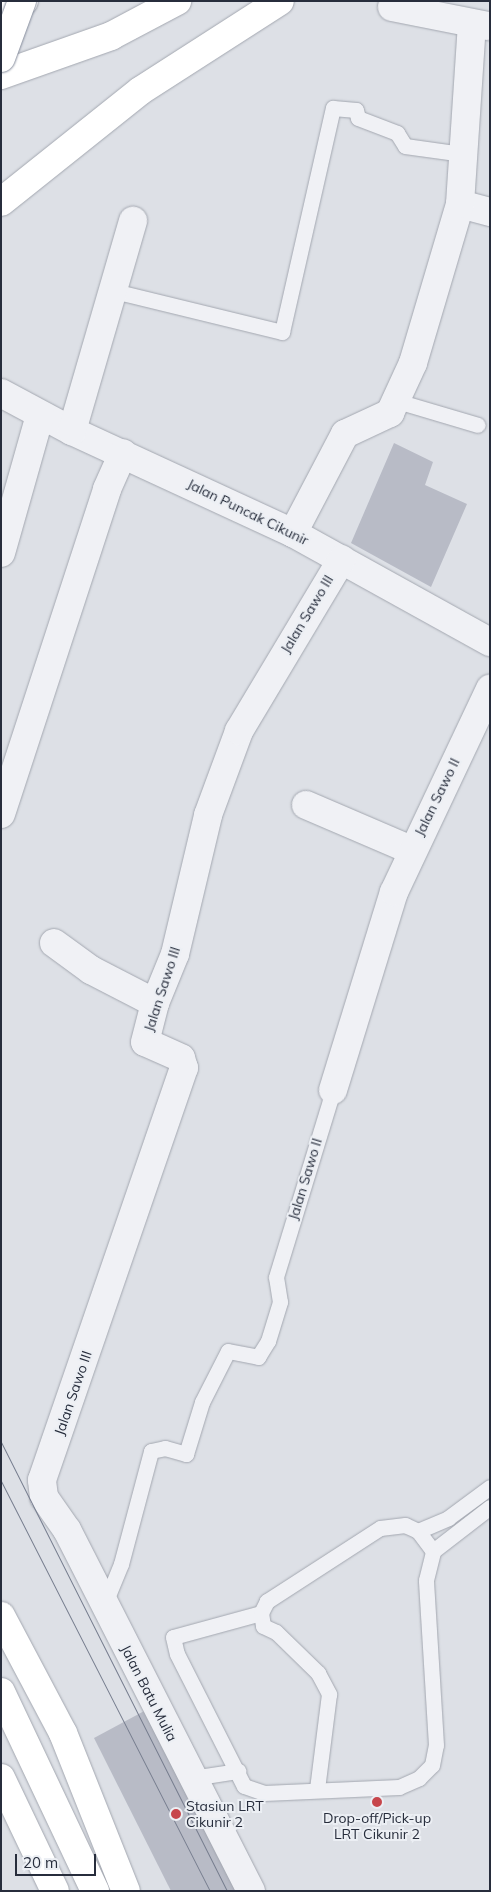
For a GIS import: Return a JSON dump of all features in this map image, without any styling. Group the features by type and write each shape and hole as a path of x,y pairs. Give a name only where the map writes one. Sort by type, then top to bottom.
{"highway":[{"path":"1,3 23,1 1,58"},
{"path":"1,75 111,36 177,1"},
{"path":"1,202 140,91 280,1"},
{"path":"1,1616 63,1733 126,1891"},
{"path":"1,1692 96,1891"},
{"path":"1,1778 55,1891"}],"street":[{"path":"293,533 344,434 362,422 386,416 397,401 446,264 460,204 463,154 481,25 392,7"},
{"path":"460,204 490,212"},
{"path":"72,431 133,221"},
{"name":"Jalan Puncak Cikunir","path":"1,393 72,431 293,533 490,642"},
{"path":"1,553 40,415"},
{"path":"1,814 107,489 123,453"},
{"name":"Jalan Sawo III","path":"44,1497 42,1480 184,1068 181,1058 145,1042 155,1003 175,954 208,815 238,731 342,559"},
{"name":"Jalan Sawo II","path":"333,1090 365,977 411,850 490,689"},
{"path":"306,805 411,850"},
{"path":"54,943 91,970 155,1003"},
{"name":"Jalan Batu Mulia","path":"44,1497 67,1530 251,1891"}],"lane":[{"path":"114,291 282,332 333,108 356,110 358,118 397,133 406,146 463,154"},
{"path":"397,401 478,425"},
{"name":"Jalan Sawo II","path":"105,1603 121,1564 151,1451 165,1448 186,1454 202,1402 228,1351 258,1357 268,1341 280,1302 279,1269 333,1090"},
{"path":"418,1531 448,1518 490,1487"},
{"path":"261,1613 173,1637 177,1654 244,1786 264,1793 399,1787 420,1778 432,1765 436,1712 426,1580 433,1551 490,1507"},
{"path":"317,1790 329,1694 318,1673 276,1632 263,1626 261,1613 267,1601 380,1528 405,1525 418,1531 433,1551"},
{"path":"192,1778 238,1771"}],"building":[{"path":"394,443 433,462 425,485 467,504 431,587 351,543"},
{"name":"Stasiun LRT Cikunir 2","path":"161,1702 259,1891 171,1891 94,1738"}],"tram line":[{"path":"1,1442 227,1891"},
{"path":"1,1481 210,1891"}],"place":[{"name":"Drop-off/Pick-up LRT Cikunir 2","path":"377,1802"},
{"name":"Stasiun LRT Cikunir 2","path":"176,1814"}]}
